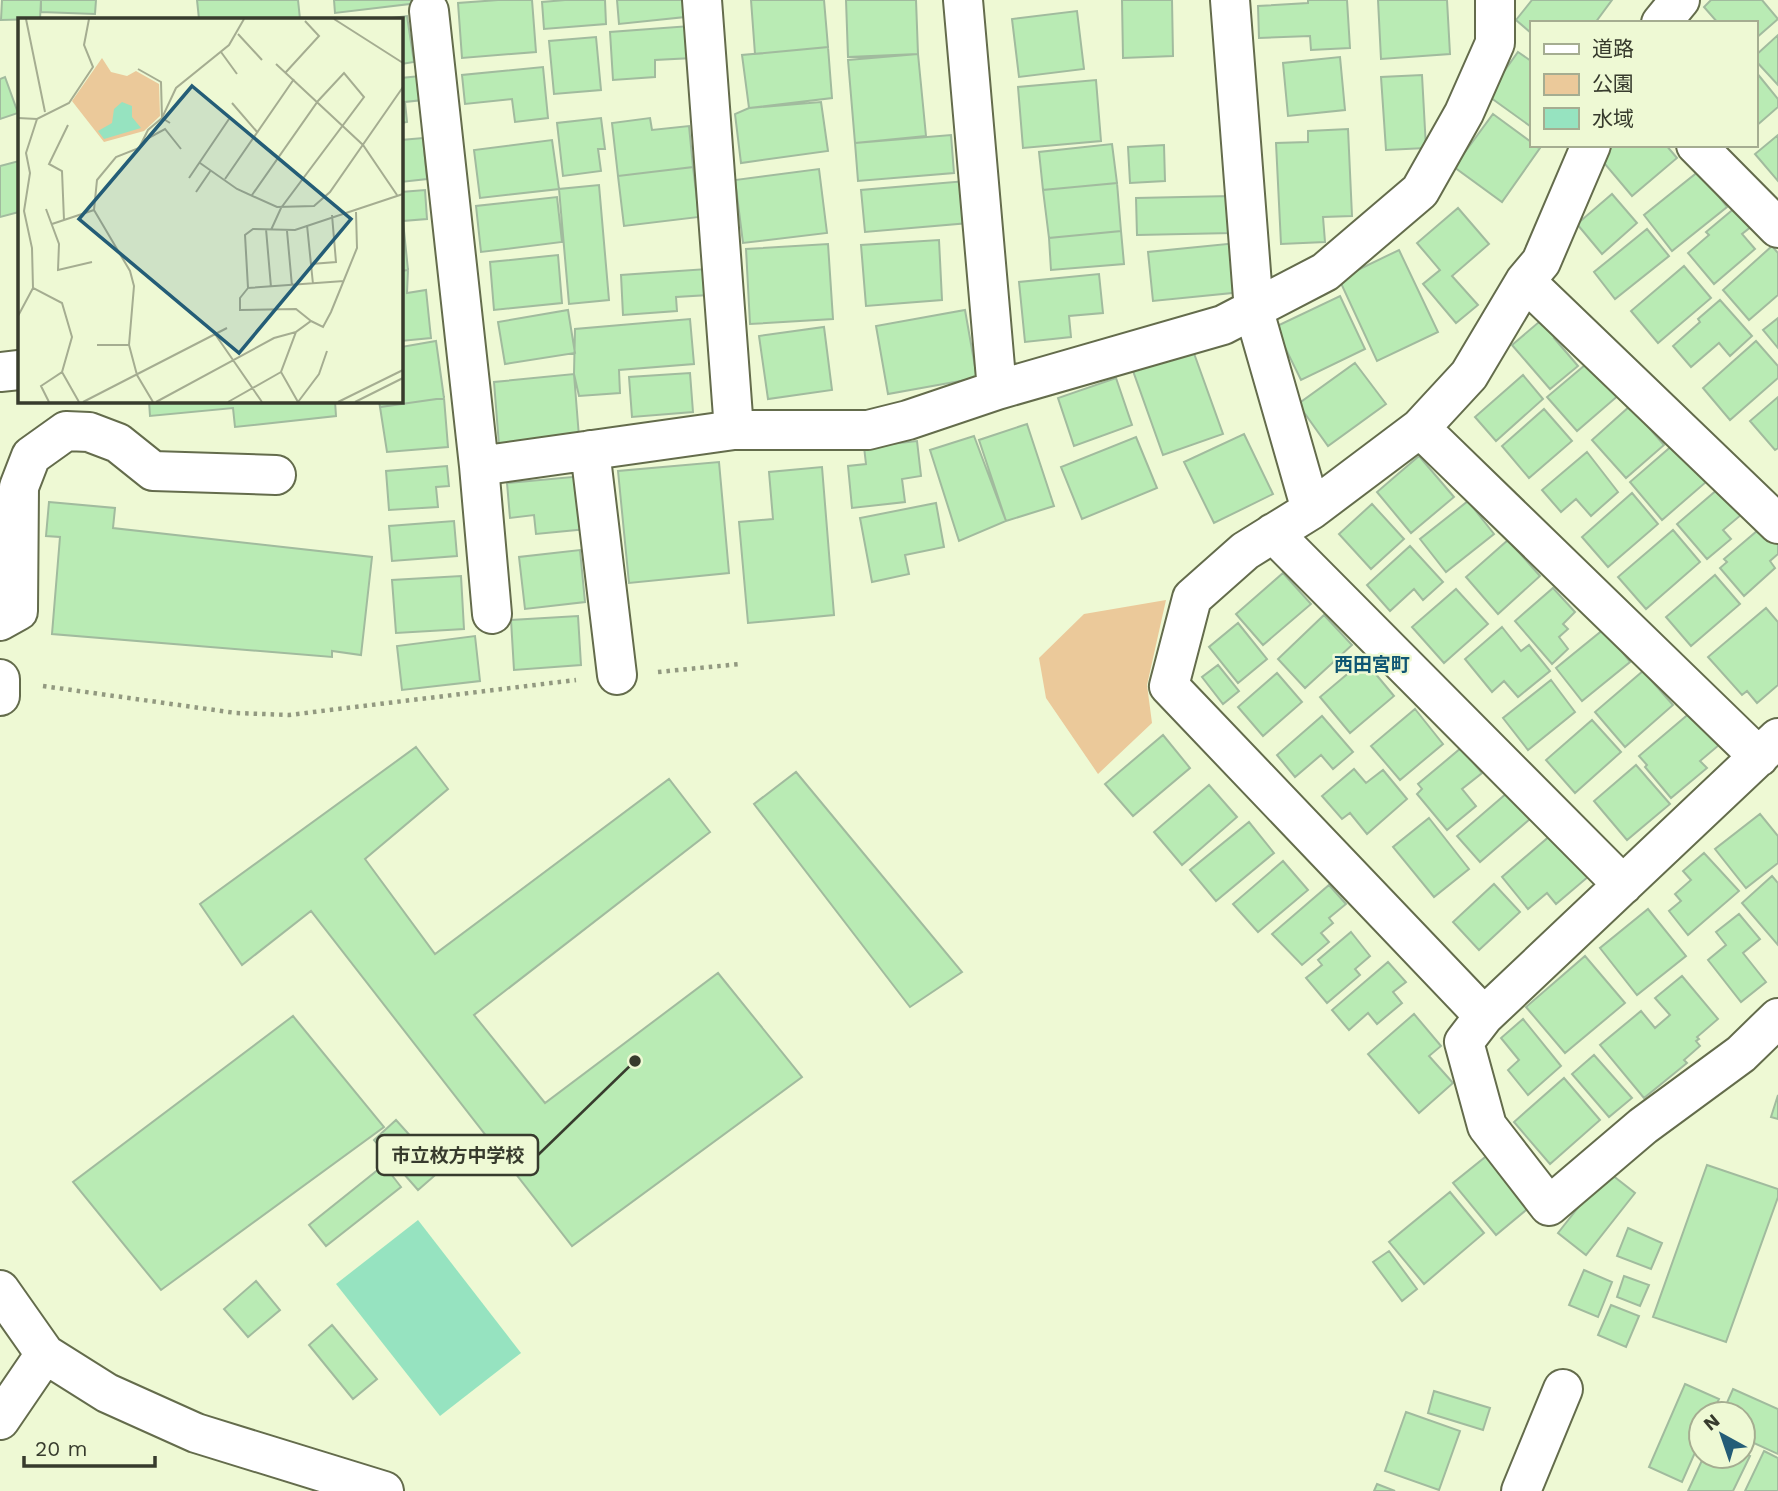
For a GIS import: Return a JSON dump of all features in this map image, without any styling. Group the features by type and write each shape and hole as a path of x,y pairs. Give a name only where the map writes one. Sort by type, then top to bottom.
{"street":[{"path":"702,0 734,430"},
{"path":"963,0 997,390"},
{"path":"1230,0 1254,311 1311,510"},
{"path":"480,466 734,430 868,430 1223,325 1254,311 1325,272 1420,191 1464,113 1495,43 1495,0"},
{"path":"1663,21 1680,0"},
{"path":"429,11 480,466 492,614"},
{"path":"1484,1016 1169,686 1192,598 1245,551 1311,510 1420,428 1469,375 1525,281 1541,262 1590,147"},
{"path":"1698,147 1778,228"},
{"path":"1525,281 1773,510"},
{"path":"0,372 18,370"},
{"path":"1420,428 1768,748 1484,1016 1464,1042 1487,1126 1549,1206 1643,1126 1741,1054 1778,1018"},
{"path":"0,621 18,611 19,487 31,456 66,431 89,432 118,443 153,471 276,475"},
{"path":"590,450 617,675"},
{"path":"1273,533 1623,885"},
{"path":"0,679 0,696"},
{"path":"0,1290 45,1353 107,1393 196,1433 384,1491"},
{"path":"0,1420 45,1353"},
{"path":"1521,1491 1563,1389"}],"path":[{"path":"0,679 236,713 289,715 617,675 740,664"}],"green space":[{"path":"1166,600 1147,685 1152,723 1098,774 1046,698 1039,658 1084,614"}],"water":[{"path":"418,1220 521,1353 440,1416 336,1284"}],"building":[{"path":"2,0 41,0 40,18 1,20"},
{"path":"41,0 96,0 95,14 41,12"},
{"path":"197,0 298,0 300,18 199,18"},
{"path":"334,0 418,0 418,3 335,13"},
{"path":"532,0 536,52 462,58 458,3"},
{"path":"605,0 606,24 544,29 542,2"},
{"path":"617,0 683,0 685,17 619,24"},
{"path":"751,0 824,0 828,47 755,54"},
{"path":"846,0 916,0 918,54 848,57"},
{"path":"1122,0 1172,0 1173,56 1123,58"},
{"path":"1308,0 1347,0 1350,48 1311,50 1310,36 1259,38 1258,6 1308,3"},
{"path":"1378,0 1447,0 1450,54 1381,59"},
{"path":"1532,0 1612,0 1596,21 1530,21 1530,32 1516,20"},
{"path":"1711,0 1762,0 1778,19 1757,37 1757,21 1716,21 1704,7"},
{"path":"1077,11 1084,69 1019,77 1012,19"},
{"path":"407,16 414,62 402,64 402,18 392,18"},
{"path":"690,26 693,58 655,60 655,77 613,80 610,32"},
{"path":"1778,35 1778,85 1757,62 1757,54"},
{"path":"596,37 601,90 554,94 549,41"},
{"path":"828,47 832,98 749,108 742,55"},
{"path":"1518,52 1530,60 1530,126 1487,95"},
{"path":"918,54 926,136 855,143 848,60"},
{"path":"1340,57 1345,110 1288,116 1283,63"},
{"path":"543,67 548,118 515,122 512,99 465,104 462,75"},
{"path":"1757,73 1778,99 1778,107 1757,125"},
{"path":"1422,75 1426,148 1386,150 1381,77"},
{"path":"420,76 423,100 405,102 407,122 402,123 402,78"},
{"path":"5,77 18,113 0,119 0,79"},
{"path":"1096,80 1101,141 1023,148 1018,87"},
{"path":"821,102 828,151 741,163 735,114 749,108"},
{"path":"1493,114 1530,141 1530,147 1540,148 1502,202 1454,167"},
{"path":"601,118 605,149 598,149 601,171 563,176 557,123"},
{"path":"650,118 652,130 689,126 693,167 618,176 612,123"},
{"path":"1348,129 1352,216 1323,217 1325,242 1281,244 1276,143 1308,142 1308,131"},
{"path":"951,135 954,173 858,181 855,143"},
{"path":"1778,135 1778,181 1755,154"},
{"path":"423,138 427,179 402,182 402,140"},
{"path":"552,140 559,189 480,198 474,150"},
{"path":"1112,144 1117,183 1043,190 1039,152"},
{"path":"1164,145 1165,181 1130,183 1128,147"},
{"path":"1612,147 1668,147 1677,158 1632,196 1599,157"},
{"path":"18,161 18,212 0,217 0,166"},
{"path":"693,167 699,217 624,226 618,176"},
{"path":"819,169 827,233 743,243 735,180"},
{"path":"1699,171 1727,207 1672,251 1644,215"},
{"path":"966,181 969,223 865,232 861,190"},
{"path":"1117,183 1121,231 1049,238 1043,190"},
{"path":"599,185 609,300 569,304 559,189"},
{"path":"425,190 427,219 403,221 408,270 402,271 402,192"},
{"path":"1612,194 1637,223 1602,254 1577,224"},
{"path":"1231,196 1232,233 1137,235 1136,198"},
{"path":"557,197 562,242 481,252 476,206"},
{"path":"1736,207 1752,226 1742,234 1755,249 1714,284 1688,253 1709,235 1706,232"},
{"path":"1458,208 1489,244 1452,276 1478,305 1456,323 1423,284 1440,270 1417,243"},
{"path":"1647,229 1669,256 1615,299 1594,272"},
{"path":"1121,231 1124,264 1051,270 1049,238"},
{"path":"939,240 942,300 866,306 861,245"},
{"path":"1237,243 1242,292 1153,301 1148,252"},
{"path":"828,244 833,319 750,324 746,249"},
{"path":"1772,246 1778,253 1778,295 1749,320 1723,290"},
{"path":"1399,250 1438,332 1377,361 1339,279"},
{"path":"558,255 562,303 494,310 490,262"},
{"path":"1684,266 1711,298 1658,343 1631,311"},
{"path":"707,269 709,295 676,297 677,311 623,315 621,275"},
{"path":"408,270 407,293 426,290 431,338 402,341 402,271"},
{"path":"1099,274 1103,313 1069,316 1071,337 1025,342 1019,282"},
{"path":"1340,296 1365,349 1301,380 1275,327"},
{"path":"1720,300 1752,336 1730,356 1719,343 1691,367 1673,346"},
{"path":"568,310 575,353 505,364 498,322"},
{"path":"965,310 977,378 888,394 876,326"},
{"path":"1553,314 1566,328 1554,338 1578,366 1550,389 1512,345 1539,322 1542,325"},
{"path":"1778,318 1778,348 1763,330"},
{"path":"690,319 694,364 619,370 620,393 579,396 574,374 575,329"},
{"path":"824,327 832,390 768,399 759,336"},
{"path":"436,341 444,398 380,407 379,402 402,402 402,347"},
{"path":"1756,341 1778,366 1778,378 1730,420 1703,388"},
{"path":"1191,345 1223,434 1163,455 1132,368"},
{"path":"1591,360 1620,394 1577,431 1547,397"},
{"path":"1355,363 1386,404 1328,446 1298,404"},
{"path":"690,373 693,412 632,417 629,377"},
{"path":"574,374 579,437 499,445 494,382"},
{"path":"1523,375 1543,399 1496,441 1475,417"},
{"path":"1116,378 1132,425 1074,446 1058,398"},
{"path":"1778,397 1778,448 1775,450 1750,421"},
{"path":"444,398 448,447 387,452 380,407"},
{"path":"149,402 335,402 336,416 235,427 233,408 150,416"},
{"path":"1630,406 1664,445 1626,478 1592,440"},
{"path":"1544,409 1572,441 1529,478 1502,446"},
{"path":"1027,424 1054,506 1006,521 979,440"},
{"path":"1244,434 1273,494 1214,523 1184,462"},
{"path":"974,436 1006,521 959,541 930,450"},
{"path":"1136,437 1157,488 1082,519 1061,467"},
{"path":"917,441 921,476 902,479 905,502 852,508 848,466 866,464 864,447"},
{"path":"1674,444 1706,482 1662,520 1630,482"},
{"path":"1587,452 1618,492 1591,516 1576,499 1561,512 1542,490"},
{"path":"1419,456 1454,497 1411,533 1377,492"},
{"path":"719,462 729,573 629,583 618,471"},
{"path":"447,466 449,486 436,487 438,507 389,510 386,471"},
{"path":"822,467 834,615 748,623 739,522 773,519 769,472"},
{"path":"583,476 587,529 536,534 534,515 510,518 507,483"},
{"path":"1725,483 1748,509 1723,530 1731,539 1707,559 1677,524"},
{"path":"1632,493 1658,524 1608,567 1582,537"},
{"path":"1468,501 1494,534 1446,572 1420,539"},
{"path":"49,502 115,508 113,528 372,557 361,655 332,651 332,657 52,634 60,537 46,536"},
{"path":"936,503 944,547 905,555 909,574 872,582 860,518"},
{"path":"1372,504 1404,539 1371,569 1339,534"},
{"path":"454,521 457,556 392,561 389,526"},
{"path":"1764,525 1778,541 1778,554 1770,561 1775,568 1744,596 1720,568 1727,562 1724,559"},
{"path":"1673,530 1700,562 1646,609 1618,577"},
{"path":"1508,540 1540,576 1498,614 1466,577"},
{"path":"1410,546 1443,582 1423,600 1414,589 1390,611 1367,585"},
{"path":"580,550 585,602 525,609 519,557"},
{"path":"1283,573 1311,604 1263,645 1236,614"},
{"path":"1715,575 1740,604 1691,646 1666,617"},
{"path":"461,576 464,629 396,633 392,580"},
{"path":"1553,588 1575,612 1563,624 1568,629 1559,637 1568,649 1552,664 1515,621"},
{"path":"1456,589 1488,624 1444,663 1412,627"},
{"path":"1766,608 1778,622 1778,685 1757,703 1747,691 1742,695 1708,657"},
{"path":"1324,615 1352,645 1305,688 1278,659"},
{"path":"578,616 581,665 514,670 511,620"},
{"path":"1238,623 1267,659 1238,683 1209,647"},
{"path":"1502,627 1521,651 1529,645 1550,671 1518,697 1504,681 1492,692 1465,659"},
{"path":"1604,629 1630,662 1582,701 1556,668"},
{"path":"475,636 480,681 402,690 397,646"},
{"path":"1364,660 1394,696 1350,733 1320,697"},
{"path":"1218,665 1239,691 1223,704 1202,677"},
{"path":"1643,671 1673,705 1625,747 1595,712"},
{"path":"1277,673 1302,702 1263,736 1238,707"},
{"path":"1551,680 1575,712 1528,750 1503,718"},
{"path":"1415,709 1443,744 1400,780 1371,746"},
{"path":"1691,712 1719,745 1700,761 1707,768 1671,798 1639,756"},
{"path":"1322,716 1353,752 1333,769 1321,755 1295,777 1277,755"},
{"path":"1592,720 1621,752 1575,793 1546,760"},
{"path":"1163,735 1190,768 1133,816 1105,784"},
{"path":"416,747 448,789 365,859 435,954 669,779 710,832 474,1015 545,1103 718,973 802,1077 572,1246 311,911 242,965 200,904"},
{"path":"1461,748 1482,773 1462,789 1476,806 1447,830 1417,794 1422,789 1418,784"},
{"path":"1636,765 1670,804 1627,840 1594,801"},
{"path":"1354,769 1366,783 1383,770 1407,799 1367,834 1350,813 1342,819 1322,796"},
{"path":"796,772 962,972 910,1007 754,804"},
{"path":"1209,785 1237,817 1182,865 1154,832"},
{"path":"1507,793 1530,819 1480,862 1457,836"},
{"path":"1760,814 1778,836 1778,863 1746,888 1715,849"},
{"path":"1429,818 1469,869 1434,897 1393,847"},
{"path":"1249,822 1274,853 1216,901 1190,870"},
{"path":"1551,835 1589,876 1556,904 1547,893 1528,909 1502,877"},
{"path":"1704,853 1739,891 1688,935 1669,911 1681,901 1675,894 1691,880 1683,871"},
{"path":"1283,861 1308,890 1258,932 1233,904"},
{"path":"1772,876 1778,883 1778,945 1742,903"},
{"path":"1494,884 1520,912 1479,950 1453,922"},
{"path":"1329,885 1346,904 1329,918 1333,923 1321,933 1329,942 1302,965 1272,934"},
{"path":"1648,909 1686,956 1637,995 1600,948"},
{"path":"1739,914 1760,939 1743,953 1766,982 1741,1002 1708,960 1726,945 1716,932"},
{"path":"1351,932 1370,956 1355,969 1360,975 1327,1003 1306,978 1322,965 1318,960"},
{"path":"1585,956 1625,1003 1565,1053 1526,1007"},
{"path":"1388,962 1406,982 1393,992 1402,1003 1377,1024 1368,1013 1349,1030 1332,1010"},
{"path":"1682,976 1718,1019 1697,1037 1699,1039 1696,1041 1700,1046 1684,1060 1687,1063 1644,1098 1600,1045 1641,1011 1655,1028 1670,1015 1655,998"},
{"path":"1414,1014 1441,1046 1429,1056 1453,1083 1419,1113 1368,1054"},
{"path":"293,1016 384,1127 161,1290 73,1182"},
{"path":"1523,1019 1561,1066 1528,1095 1508,1070 1519,1060 1501,1038"},
{"path":"1594,1055 1632,1098 1609,1117 1572,1074"},
{"path":"1564,1078 1600,1120 1550,1164 1514,1122"},
{"path":"1778,1095 1778,1119 1771,1117"},
{"path":"396,1120 441,1170 418,1190 374,1140"},
{"path":"1489,1154 1531,1206 1496,1235 1453,1183"},
{"path":"384,1165 401,1187 326,1246 309,1225"},
{"path":"1707,1165 1778,1189 1778,1197 1726,1342 1653,1317"},
{"path":"1607,1171 1635,1193 1586,1255 1558,1233"},
{"path":"1450,1192 1484,1233 1424,1284 1389,1242"},
{"path":"1628,1228 1662,1243 1651,1269 1617,1256"},
{"path":"1389,1251 1417,1289 1402,1301 1373,1262"},
{"path":"1584,1270 1612,1282 1598,1317 1569,1305"},
{"path":"1624,1276 1649,1285 1640,1306 1617,1297"},
{"path":"256,1281 280,1310 248,1337 224,1309"},
{"path":"1611,1305 1639,1316 1626,1347 1598,1335"},
{"path":"332,1325 377,1379 353,1399 309,1345"},
{"path":"1685,1384 1719,1399 1687,1400 1687,1470 1682,1482 1649,1467"},
{"path":"1733,1389 1778,1409 1778,1454 1757,1444 1757,1400 1728,1400"},
{"path":"1434,1391 1490,1408 1483,1430 1428,1413"},
{"path":"1406,1412 1460,1431 1439,1490 1385,1471"},
{"path":"1764,1451 1778,1458 1778,1491 1745,1491"},
{"path":"1698,1470 1743,1470 1733,1491 1688,1491"},
{"path":"1377,1484 1395,1491 1374,1491"}],"place":[{"name":"市立枚方中学校","path":"635,1061"}],"district":[{"name":"西田宮町","path":"1372,664"}]}
